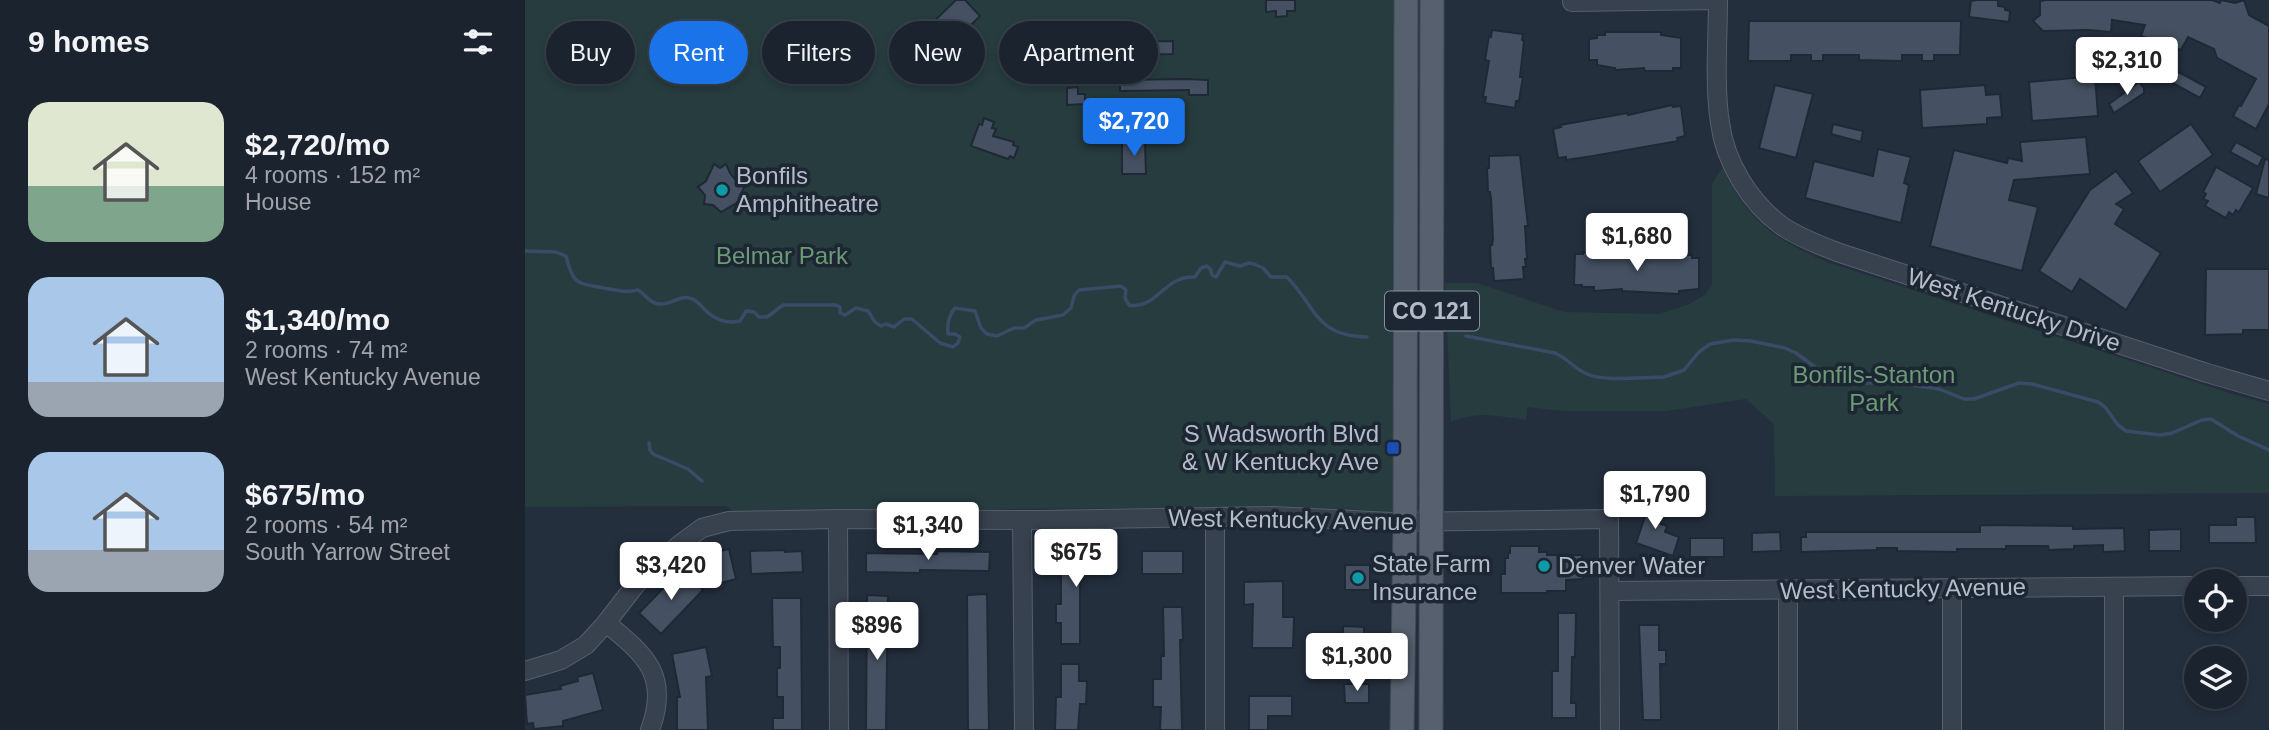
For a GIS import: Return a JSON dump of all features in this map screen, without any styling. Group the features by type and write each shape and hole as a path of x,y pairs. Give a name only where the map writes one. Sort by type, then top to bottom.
{"main road":[{"name":"CO 121","path":"1402,730 1406,0"},
{"name":"CO 121","path":"1431,730 1432,0"}],"street":[{"path":"1572,2 1718,0"},
{"name":"West Kentucky Drive","path":"1718,0 1720,128 1733,166 1749,191 1767,213 1791,232 1840,253 2269,391"},
{"name":"West Kentucky Avenue","path":"525,671 551,664 586,645 642,578 687,538 713,524 738,520 1022,520 1273,516 1405,522 1609,519 1610,591 2184,586"},
{"path":"1215,517 1215,730"},
{"path":"838,519 839,730"},
{"path":"1022,520 1024,730"},
{"path":"2247,586 2269,586"},
{"path":"2114,587 2114,730"},
{"path":"1952,588 1952,730"},
{"path":"1788,590 1788,730"},
{"path":"1610,591 1610,730"},
{"path":"606,623 637,648 650,666 657,699 650,730"}],"green space":[{"name":"Belmar Park","path":"525,0 1398,0 1397,513 1282,507 733,511 726,506 525,507"},
{"name":"Bonfils-Stanton Park","path":"1722,168 1753,215 1778,236 1808,254 2269,404 2269,493 1775,496 1774,424 1746,399 1666,411 1564,411 1527,407 1526,420 1479,415 1451,422 1445,283 1477,283 1564,312 1659,314 1687,305 1705,295 1712,285 1712,184"}],"building":[{"path":"956,0 965,0 980,16 975,21 934,21"},
{"path":"1266,0 1295,0 1295,11 1287,11 1287,16 1276,17 1276,11 1266,12"},
{"path":"1998,0 1998,6 2010,11 2009,22 1969,17 1971,1"},
{"path":"2212,0 2220,3 2221,0 2235,3 2244,0 2249,15 2269,26 2269,104 2256,129 2233,116 2256,79 2217,58 2214,49 2188,37 2181,50 2141,36 2145,25 2112,20 2111,32 2043,31 2033,21 2040,15 2040,1"},
{"path":"1749,21 1961,21 1960,55 1934,55 1934,61 1922,61 1922,55 1902,55 1902,61 1859,60 1859,55 1823,55 1823,61 1811,61 1811,55 1791,55 1791,61 1748,61"},
{"path":"1492,30 1523,34 1520,77 1523,77 1519,101 1516,101 1515,108 1485,103 1486,97 1483,97 1489,61 1485,60"},
{"path":"1605,32 1661,32 1661,35 1681,38 1681,68 1673,68 1673,71 1645,71 1644,68 1615,70 1597,65 1597,60 1589,60 1589,39 1605,35"},
{"path":"1158,41 1173,41 1173,54 1158,54"},
{"path":"2164,64 2206,87 2200,98 2158,75"},
{"path":"2095,76 2098,116 2032,121 2029,82"},
{"path":"1158,79 1208,80 1208,95 1189,95 1189,90 1120,91 1120,84 1158,84"},
{"path":"2139,82 2144,93 2114,113 2109,104"},
{"path":"1775,85 1813,94 1796,158 1759,148"},
{"path":"1985,85 1986,95 2000,94 2002,117 1987,118 1987,124 1922,128 1920,90"},
{"path":"1078,87 1078,94 1085,94 1085,104 1067,105 1067,88"},
{"path":"1672,105 1681,106 1685,136 1677,138 1678,141 1566,160 1566,157 1558,158 1553,129 1561,127 1560,125 1627,113 1628,115"},
{"path":"984,118 994,122 992,128 996,129 993,136 1014,142 1013,145 1018,147 1014,158 1010,156 1008,159 971,146"},
{"path":"1833,124 1863,131 1861,142 1831,134"},
{"path":"2191,124 2213,155 2160,192 2138,161"},
{"path":"2086,137 2090,174 2014,180 2009,200 2038,207 2022,271 1930,246 1954,150 2007,163 2008,158 2022,161 2020,142"},
{"path":"1122,142 1145,142 1146,174 1122,174"},
{"path":"2236,142 2263,157 2258,167 2230,152"},
{"path":"1878,149 1911,157 1904,183 1909,185 1901,223 1805,198 1814,161 1873,176"},
{"path":"1520,155 1528,226 1525,226 1527,259 1526,267 1523,267 1524,279 1494,281 1490,245 1493,239 1491,198 1488,192 1489,156"},
{"path":"2265,159 2269,160 2269,198 2256,194"},
{"name":"Bonfils Amphitheatre","path":"714,164 720,168 726,164 737,182 745,185 742,192 745,198 721,212 713,205 704,204 705,195 698,187 706,181"},
{"path":"2216,167 2253,188 2239,212 2236,210 2233,215 2229,212 2226,218 2205,206 2208,201 2203,199 2206,194 2203,192"},
{"path":"2116,171 2133,193 2116,204 2124,209 2115,224 2161,253 2126,310 2080,279 2072,292 2039,271 2090,190"},
{"path":"1575,254 1692,255 1692,258 1699,258 1699,289 1679,291 1679,294 1622,289 1594,291 1594,287 1574,285"},
{"path":"2206,269 2269,269 2269,330 2205,335"},
{"path":"1639,501 1658,502 1658,523 1667,526 1665,532 1679,537 1673,556 1636,543 1646,514 1639,514"},
{"path":"2236,517 2255,517 2256,543 2209,543 2209,525 2236,525"},
{"path":"1980,525 2124,528 2125,551 2103,552 2103,545 2049,550 2048,546 2006,546 2006,549 1957,549 1957,552 1877,548 1801,552 1801,537 1806,537 1806,532 1980,532"},
{"path":"2181,529 2181,551 2149,551 2149,530"},
{"path":"1780,532 1781,551 1752,552 1752,533"},
{"path":"1690,538 1724,538 1724,557 1690,557"},
{"name":"Denver Water","path":"1510,546 1539,546 1539,552 1547,552 1547,555 1582,555 1583,579 1566,580 1566,591 1501,593 1501,574 1505,574 1505,558 1508,558"},
{"path":"729,549 736,579 713,585 708,563 713,562 711,553"},
{"path":"750,551 802,551 803,572 751,574"},
{"path":"938,551 990,552 989,571 866,572 866,553 937,554"},
{"path":"1057,551 1114,554 1113,570 1080,569 1080,644 1061,644 1061,623 1056,623 1056,604 1061,604 1061,569 1057,569"},
{"path":"1142,551 1183,551 1183,574 1142,574"},
{"name":"State Farm Insurance","path":"1345,565 1370,565 1370,590 1345,590"},
{"path":"681,570 703,590 661,634 639,613"},
{"path":"1283,581 1283,617 1294,617 1293,648 1252,648 1253,604 1244,605 1244,582"},
{"path":"987,594 989,730 968,730 967,595"},
{"path":"867,595 888,596 886,730 866,730"},
{"path":"772,598 801,598 802,730 773,730 773,718 783,718 783,697 777,697 780,647 773,647"},
{"path":"1163,607 1182,607 1182,730 1160,730 1161,707 1153,707 1153,679 1161,679 1161,656 1164,656"},
{"path":"1558,613 1576,613 1571,703 1576,703 1576,718 1552,718 1552,671 1558,671"},
{"path":"1639,625 1659,625 1659,650 1666,650 1666,664 1660,664 1661,720 1643,720"},
{"path":"1343,626 1364,627 1364,650 1347,649 1346,660 1333,660 1337,633 1343,633"},
{"path":"706,647 712,676 706,677 708,730 677,730 677,697 680,697 672,654"},
{"path":"1061,664 1079,664 1079,681 1087,681 1086,704 1080,704 1078,730 1055,730 1056,697 1061,697"},
{"path":"593,673 603,710 563,721 563,726 534,729 533,723 527,724 525,695 561,689 560,686 578,681 577,677"},
{"path":"1344,684 1369,684 1369,703 1345,703"},
{"path":"1249,696 1292,696 1292,716 1268,716 1268,730 1249,730"}],"waterway":[{"path":"525,251 556,252 566,256 571,273 582,283 621,291 638,290 652,302 660,304 687,298 696,301 721,320 740,321 746,311 754,312 759,317 767,317 783,305 836,305 840,307 840,313 845,315 856,308 868,311 881,326 886,324 894,327 904,319 912,319 940,343 953,347 960,337 948,334 949,320 955,308 975,311 981,328 987,334 997,336 1014,328 1024,328 1036,320 1063,315 1071,308 1074,296 1079,290 1121,286 1126,290 1125,298 1129,305 1139,305 1154,298 1176,281 1195,277 1201,268 1207,266 1216,277 1225,262 1240,266 1249,263 1263,268 1271,277 1287,277 1327,326 1337,332 1367,337"},
{"path":"1466,336 1555,353 1587,374 1614,378 1664,377 1684,370 1699,352 1710,344 1734,340 1751,341 1796,353 1834,381 1849,384 1890,382 1939,389 1964,399 1974,399 2019,383 2032,384 2098,402 2126,431 2160,435 2211,419 2238,436 2269,450"},
{"path":"649,443 653,454 688,469 702,481"}],"place":[{"name":"Bonfils Amphitheatre","path":"722,190"},
{"name":"S Wadsworth Blvd & W Kentucky Ave","path":"1393,448"},
{"name":"Denver Water","path":"1544,566"},
{"name":"State Farm Insurance","path":"1358,578"}]}
